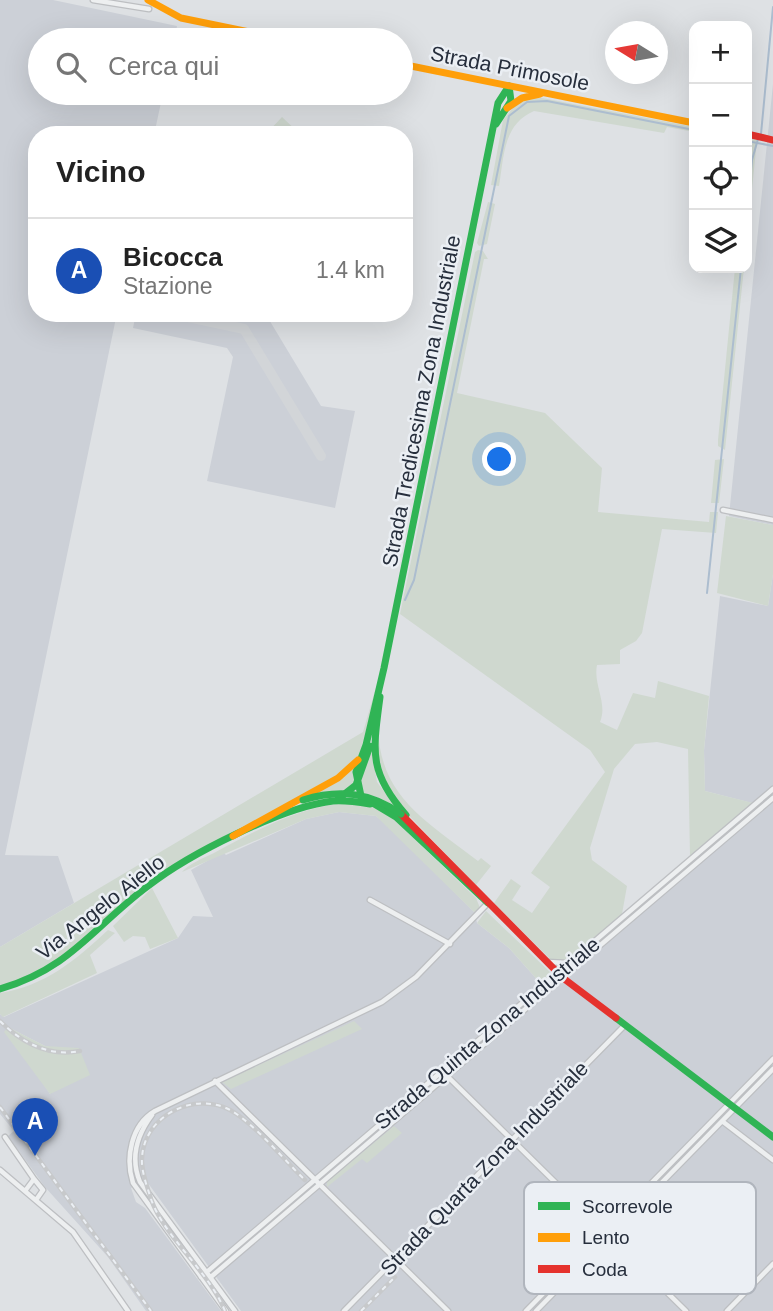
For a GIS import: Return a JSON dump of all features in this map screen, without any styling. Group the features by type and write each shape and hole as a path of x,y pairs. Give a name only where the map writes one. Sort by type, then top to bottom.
{"main road":[{"path":"148,0 176,17 230,28"},
{"name":"Strada Primosole","path":"413,66 689,122"},
{"path":"484,81 496,88 498,103"},
{"path":"498,103 509,86"},
{"path":"494,126 507,108 511,96 509,86"},
{"path":"507,108 529,95 560,96"},
{"name":"Strada Tredicesima Zona Industriale","path":"381,683 498,103"},
{"path":"754,136 773,139"},
{"path":"381,683 373,748 378,781 391,800 561,976 773,1137"},
{"path":"381,683 356,772 356,784 361,796 381,807 488,903"},
{"path":"219,845 286,816 343,797 356,784 365,768 379,705"},
{"path":"219,845 338,778 363,752"},
{"path":"232,836 303,800 328,793 349,792 377,800 401,814 452,865"},
{"path":"331,801 381,807"},
{"name":"Via Angelo Aiello","path":"0,989 29,981 56,968 148,885 219,845"}],"street":[{"path":"93,0 149,9"},
{"path":"723,510 773,520"},
{"name":"Strada Quinta Zona Industriale","path":"206,1278 442,1070 561,976 571,961 773,789"},
{"name":"Strada Quinta Zona Industriale","path":"258,1233 320,1185 561,976 773,798"},
{"path":"370,900 450,944"},
{"path":"234,1311 136,1187 129,1163 138,1128 155,1111 371,1009 416,977 488,903"},
{"path":"547,962 562,965 571,961"},
{"name":"Strada Quarta Zona Industriale","path":"344,1311 624,1026"},
{"path":"663,1182 722,1121 773,1059"},
{"path":"652,1182 686,1147 773,1069"},
{"path":"442,1070 555,1182"},
{"path":"215,1082 448,1311"},
{"path":"422,1088 426,1094"},
{"path":"722,1121 773,1160"},
{"path":"5,1138 43,1190 36,1200"},
{"path":"686,1147 691,1153"},
{"path":"0,1170 73,1232 128,1311"},
{"path":"25,1191 34,1179"},
{"path":"756,1281 773,1264"},
{"path":"206,1278 226,1311"},
{"path":"526,1311 542,1294"},
{"path":"536,1311 553,1294"},
{"path":"669,1294 686,1311"},
{"path":"727,1311 744,1294"}],"shaded area":[{"path":"0,0 53,0 177,26 28,28 28,105 160,105 156,126 28,126 28,322 115,322 5,855 58,856 74,903 0,947"},
{"path":"773,84 773,525 729,516"},
{"path":"537,97 689,126 689,131 667,127 664,133 534,111 516,124 507,142 499,186 491,185 503,120 518,102"},
{"path":"282,117 292,126 274,126"},
{"path":"752,139 757,140 752,189"},
{"path":"488,202 495,204 487,244 479,246 477,243"},
{"path":"483,251 488,259 484,259 457,393 545,413 602,468 598,512 709,522 710,512 718,512 716,533 662,529 642,633 636,641 620,650 620,664 597,665 602,708 600,722 617,730 633,693 655,698 658,681 709,696 704,750 705,791 753,803 690,856 688,749 657,742 635,744 614,769 590,848 592,860 627,886 622,914 567,961 553,962 494,903 511,879 521,886 512,900 532,913 550,887 531,873 605,772 590,750 400,614 475,252"},
{"path":"735,273 743,273 725,450 718,446"},
{"path":"134,322 270,322 321,406 355,411 335,508 207,481 233,357 227,348 133,328"},
{"path":"724,459 719,503 711,503 715,460"},
{"path":"726,516 773,525 773,574 768,606 717,593"},
{"path":"773,574 773,1311 241,1311 145,1179 131,1188 136,1202 145,1208 221,1311 146,1311 108,1257 45,1187 8,1136 14,1131 0,1114 0,1014 4,1017 178,938 193,916 213,917 191,870 223,852 226,855 306,819 339,812 376,816 390,827 475,913 477,923 509,948 542,985 752,803 705,791 704,750 720,596 768,606","holes":["8,1027 45,1046 64,1050 50,1094"]},
{"path":"377,684 361,753 338,776 155,876 80,946 40,974 0,986 0,947 363,732"},
{"path":"378,728 387,773 397,791 425,820 478,861 481,858 491,866 476,885 389,795 375,763"},
{"path":"371,748 377,782 398,810 382,799 360,792 358,784"},
{"path":"358,763 355,784 345,795 272,819 303,803 303,798"},
{"path":"344,803 369,805 387,813 476,898 480,908 475,913 376,816 339,812 306,819 182,872 196,861 293,815"},
{"path":"152,888 178,938 150,949 145,937 133,936 124,942 113,926"},
{"path":"486,911 551,973 542,985 509,948 477,923"},
{"path":"108,930 115,933 90,955 97,973 3,1017 0,1014 0,993 16,990 46,978 84,952"},
{"path":"354,1021 362,1029 231,1089 222,1082"},
{"path":"8,1027 45,1046 79,1048 90,1075 50,1094 4,1032"},
{"path":"394,1126 402,1133 367,1163 362,1159 327,1187 327,1182"}],"waterway":[{"path":"761,134 773,7"},
{"path":"405,600 414,580 509,116 527,102 547,101 689,129"},
{"path":"747,210 752,160 758,139"},
{"path":"752,142 773,146"},
{"path":"707,593 740,273"}],"taxiway":[{"path":"212,322 244,329 321,456"}],"railway":[{"path":"0,1021 17,1036 47,1050 80,1051"},
{"path":"225,1311 208,1282 166,1227 151,1199 142,1158 145,1143 152,1130 161,1119 174,1111 202,1103 216,1105 230,1110 249,1124 305,1180"},
{"path":"0,1107 151,1311"},
{"path":"361,1311 395,1277"}],"traffic: fast":[{"path":"496,124 511,101 509,86"},
{"path":"488,903 396,817 361,796 356,772 366,745 384,668 498,103 509,86"},
{"path":"380,697 376,760 385,786 406,815"},
{"path":"337,800 356,785 370,746"},
{"path":"303,800 329,794 354,795 378,801 401,814"},
{"path":"0,989 45,970 64,958 148,886 211,847 263,822 312,805 338,801 370,804"},
{"path":"616,1018 773,1137"}],"traffic: slow":[{"path":"148,0 181,18 230,28"},
{"path":"413,66 689,122"},
{"path":"507,108 522,98 540,94"},
{"path":"233,836 338,778 358,760"}],"traffic: jam":[{"path":"752,135 773,140"},
{"path":"401,814 563,978 616,1018"}],"place":[{"name":"Bicocca","path":"35,1156"}]}
